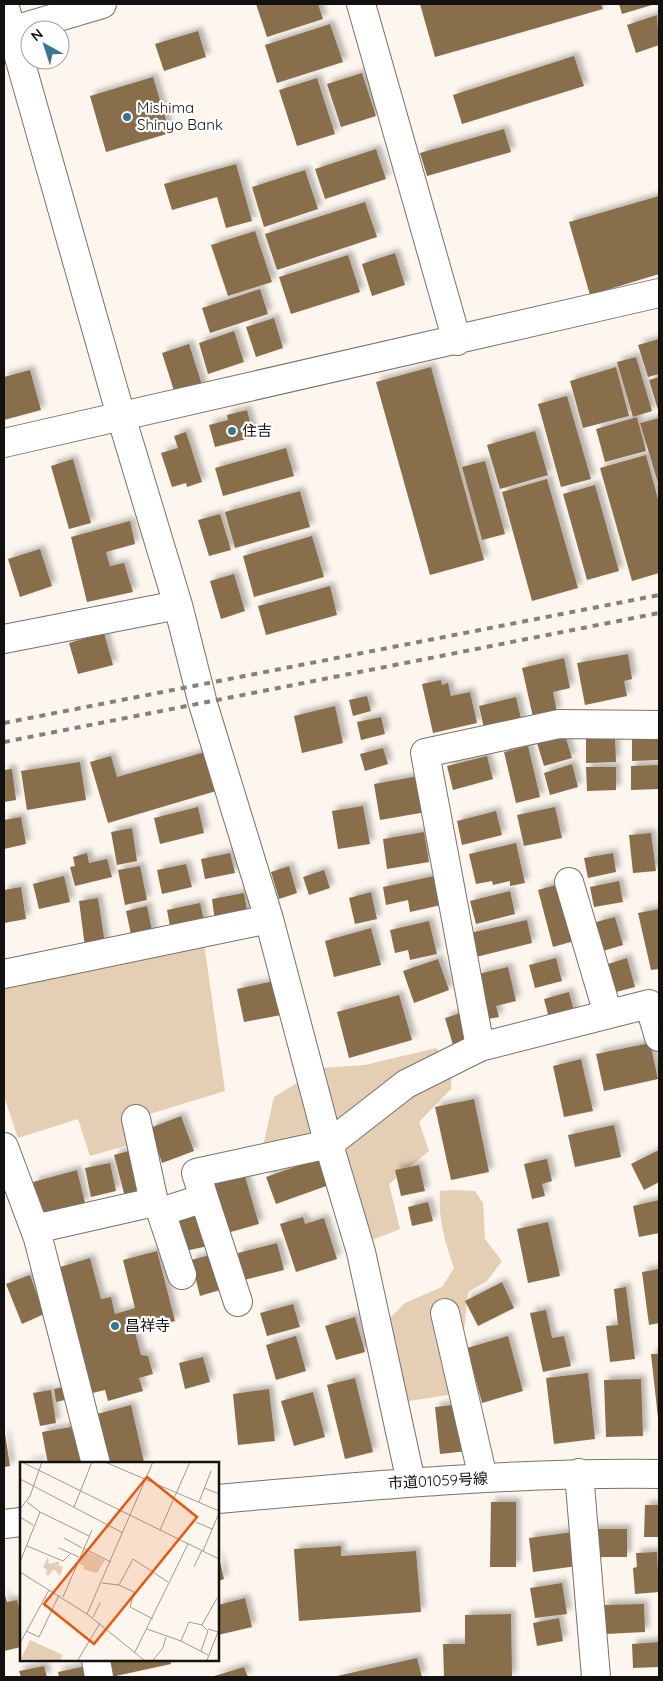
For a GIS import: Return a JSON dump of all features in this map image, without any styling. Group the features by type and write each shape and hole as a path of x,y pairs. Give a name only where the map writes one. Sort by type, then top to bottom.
{"street":[{"path":"4,4 8,32 178,605 203,704 269,919 329,1144 361,1252 411,1482"},
{"path":"8,32 102,4"},
{"path":"361,4 456,341"},
{"path":"4,443 659,293"},
{"path":"4,639 178,605"},
{"path":"480,1048 424,753 559,724 659,725"},
{"path":"569,882 608,1014"},
{"path":"4,974 269,919"},
{"path":"238,1302 196,1174 329,1144 406,1084 480,1048 654,1002 659,1037"},
{"path":"136,1119 158,1207 182,1275"},
{"path":"4,1147 35,1229 95,1462"},
{"path":"35,1229 204,1198"},
{"path":"445,1313 483,1478"},
{"path":"578,1473 596,1677"},
{"name":"市道01059号線","path":"219,1499 411,1482 578,1473 659,1474"},
{"path":"4,1524 20,1522"},
{"path":"96,1661 99,1677"}],"shaded area":[{"path":"204,943 225,1091 140,1117 146,1140 90,1156 78,1119 18,1138 4,1096 4,985"},
{"path":"436,1048 452,1064 451,1089 419,1122 429,1151 389,1184 400,1229 367,1242 332,1139 263,1146 274,1097 322,1068 365,1065"},
{"path":"440,1191 475,1191 483,1203 485,1239 502,1261 487,1281 468,1292 462,1350 473,1391 403,1402 389,1319 405,1303 442,1287 454,1268 443,1230 440,1211"}],"building":[{"path":"256,4 318,4 323,19 267,37"},
{"path":"420,4 601,4 603,9 435,57"},
{"path":"619,4 655,4 622,14"},
{"path":"657,15 659,45 636,53 627,25"},
{"path":"330,24 343,62 277,83 265,45"},
{"path":"198,31 206,57 164,71 155,44"},
{"path":"574,56 584,86 462,124 453,95"},
{"path":"362,73 376,116 341,127 327,84"},
{"path":"153,77 170,133 106,152 90,96"},
{"path":"317,78 335,134 297,146 279,90"},
{"path":"504,129 511,152 427,176 420,153"},
{"path":"376,149 386,179 325,199 315,169"},
{"path":"236,164 252,221 226,228 217,197 172,210 164,184"},
{"path":"305,170 318,209 264,227 252,187"},
{"path":"659,196 659,274 590,295 569,222"},
{"path":"365,202 377,237 277,270 265,234"},
{"path":"255,231 272,282 228,296 211,245"},
{"path":"395,253 405,285 372,296 362,264"},
{"path":"348,255 360,292 291,314 279,277"},
{"path":"260,289 268,314 210,333 202,308"},
{"path":"274,318 283,348 256,357 246,327"},
{"path":"234,331 244,362 208,374 199,343"},
{"path":"659,339 659,374 648,377 638,345"},
{"path":"189,344 203,388 176,397 162,353"},
{"path":"636,357 652,411 633,417 617,362"},
{"path":"431,367 484,560 430,575 376,382"},
{"path":"616,367 629,416 583,428 570,381"},
{"path":"30,370 41,410 4,420 4,377"},
{"path":"659,377 659,413 649,380"},
{"path":"567,396 591,479 561,487 538,404"},
{"name":"住吉","path":"247,410 254,437 215,447 209,425 228,420 227,415"},
{"path":"637,417 646,451 605,462 596,429"},
{"path":"659,418 659,486 640,423"},
{"path":"535,431 548,475 500,489 487,445"},
{"path":"186,432 202,482 187,487 186,483 172,487 161,453 178,448 174,436"},
{"path":"286,448 294,476 223,496 215,468"},
{"path":"646,455 659,503 659,573 632,581 600,468"},
{"path":"73,459 91,523 69,529 51,466"},
{"path":"485,461 505,534 482,540 462,467"},
{"path":"547,479 578,588 532,601 502,492"},
{"path":"595,485 619,571 587,580 563,494"},
{"path":"300,491 310,527 235,548 225,512"},
{"path":"220,514 231,550 209,556 198,520"},
{"path":"130,521 135,544 106,552 110,566 124,563 133,592 87,602 71,537"},
{"path":"312,536 324,577 254,597 243,556"},
{"path":"40,549 52,586 20,597 8,559"},
{"path":"234,574 245,611 221,619 210,581"},
{"path":"330,586 337,615 266,635 258,606"},
{"path":"104,633 113,665 78,674 69,643"},
{"path":"628,654 632,679 624,681 627,696 585,705 577,663"},
{"path":"564,658 570,688 553,692 557,712 533,717 522,668"},
{"path":"441,680 442,685 448,683 451,696 470,692 477,723 433,733 422,684"},
{"path":"367,696 371,711 353,716 349,700"},
{"path":"516,697 522,723 484,728 479,706"},
{"path":"335,706 343,743 302,753 294,716"},
{"path":"381,717 385,734 361,740 357,722"},
{"path":"565,735 572,758 544,766 537,743"},
{"path":"659,736 659,760 632,761 632,737"},
{"path":"615,738 616,762 586,763 586,739"},
{"path":"528,746 540,797 516,803 504,752"},
{"path":"383,748 388,764 365,771 360,754"},
{"path":"205,752 216,791 108,823 90,762 111,756 117,777"},
{"path":"487,756 493,779 453,790 447,766"},
{"path":"80,762 86,800 27,810 21,771"},
{"path":"572,764 578,787 550,795 544,773"},
{"path":"659,765 659,789 631,790 631,766"},
{"path":"586,767 616,767 616,790 587,791"},
{"path":"12,769 16,800 4,802 4,770"},
{"path":"419,776 426,812 380,820 374,784"},
{"path":"363,806 370,844 338,849 332,811"},
{"path":"198,807 204,833 160,844 154,818"},
{"path":"555,807 562,838 524,846 517,815"},
{"path":"496,811 502,835 462,845 457,821"},
{"path":"21,817 26,844 4,849 4,820"},
{"path":"132,828 137,861 117,865 111,832"},
{"path":"424,832 429,862 387,869 383,839"},
{"path":"651,833 656,871 633,873 629,835"},
{"path":"516,843 525,883 510,886 510,881 493,885 492,881 476,884 469,854"},
{"path":"87,853 89,863 107,859 112,877 75,886 70,867 75,866 73,857"},
{"path":"230,853 235,873 205,879 201,859"},
{"path":"613,853 616,872 588,878 584,858"},
{"path":"186,864 192,887 162,894 157,870"},
{"path":"140,866 147,900 125,905 118,870"},
{"path":"289,866 297,893 279,899 271,872"},
{"path":"324,870 330,888 309,895 303,877"},
{"path":"64,876 70,902 39,909 33,884"},
{"path":"434,876 441,905 410,912 408,900 386,905 383,887"},
{"path":"619,881 623,902 594,907 590,887"},
{"path":"559,884 574,941 553,947 538,890"},
{"path":"21,887 26,919 4,923 4,890"},
{"path":"510,891 515,914 476,924 470,901"},
{"path":"371,892 377,919 355,924 349,898"},
{"path":"244,893 248,916 215,922 212,899"},
{"path":"98,898 105,944 85,947 79,901"},
{"path":"200,903 205,925 171,932 167,910"},
{"path":"147,906 153,935 132,939 126,911"},
{"path":"659,909 659,969 651,970 638,913"},
{"path":"615,917 623,945 603,951 596,922"},
{"path":"527,920 532,943 476,957 470,933"},
{"path":"429,921 437,954 410,960 408,950 395,953 390,930"},
{"path":"371,928 381,965 334,977 325,941"},
{"path":"556,958 562,981 535,988 529,965"},
{"path":"627,958 635,987 616,992 608,964"},
{"path":"438,959 449,990 414,1003 403,971"},
{"path":"508,967 516,1001 496,1006 499,1017 488,1019 478,974"},
{"path":"274,981 281,1015 244,1022 237,989"},
{"path":"569,992 575,1015 550,1022 544,999"},
{"path":"399,995 412,1040 349,1058 337,1012"},
{"path":"464,1012 472,1039 453,1045 445,1018"},
{"path":"650,1043 658,1079 604,1091 596,1054"},
{"path":"581,1059 593,1111 564,1117 553,1066"},
{"path":"474,1099 489,1172 451,1180 435,1107"},
{"path":"181,1116 194,1151 162,1163 150,1128"},
{"path":"614,1125 621,1157 575,1167 568,1135"},
{"path":"136,1149 147,1192 125,1197 114,1155"},
{"path":"659,1150 659,1182 644,1190 631,1164"},
{"path":"320,1158 329,1185 276,1204 266,1177"},
{"path":"547,1159 552,1181 542,1184 545,1196 532,1199 524,1164"},
{"path":"110,1163 116,1191 91,1197 85,1168"},
{"path":"419,1165 425,1191 401,1196 395,1170"},
{"path":"77,1170 85,1203 42,1214 33,1182"},
{"path":"244,1173 259,1224 227,1233 212,1182"},
{"path":"659,1200 659,1233 639,1237 633,1206"},
{"path":"428,1202 433,1221 412,1226 408,1207"},
{"path":"201,1213 208,1246 185,1251 178,1218"},
{"path":"303,1217 305,1224 324,1218 337,1259 296,1272 280,1224"},
{"path":"548,1222 560,1276 528,1283 517,1229"},
{"path":"277,1243 284,1270 244,1280 238,1253"},
{"name":"昌祥寺","path":"157,1251 175,1321 135,1332 141,1355 148,1356 153,1374 139,1378 143,1391 108,1401 105,1390 92,1393 60,1267 90,1258 101,1299 111,1297 115,1314 135,1308 123,1260"},
{"path":"214,1254 223,1289 200,1296 191,1260"},
{"path":"659,1269 659,1323 649,1325 642,1272"},
{"path":"30,1275 44,1314 22,1324 6,1284"},
{"path":"502,1282 514,1308 478,1326 465,1301"},
{"path":"626,1287 635,1359 610,1362 606,1326 618,1325 614,1289"},
{"path":"293,1304 300,1327 267,1336 260,1313"},
{"path":"546,1310 552,1338 564,1336 571,1366 543,1372 530,1313"},
{"path":"355,1317 365,1352 336,1360 325,1326"},
{"path":"296,1336 306,1371 276,1380 266,1345"},
{"path":"508,1336 523,1391 482,1403 467,1348"},
{"path":"651,1354 659,1354 659,1418 658,1418"},
{"path":"203,1357 210,1382 185,1389 179,1363"},
{"path":"588,1373 595,1439 554,1444 546,1378"},
{"path":"355,1378 373,1452 345,1459 327,1385"},
{"path":"641,1379 643,1436 606,1437 604,1380"},
{"path":"67,1386 69,1399 56,1402 54,1389"},
{"path":"269,1389 275,1441 238,1445 233,1394"},
{"path":"51,1390 56,1423 40,1426 33,1393"},
{"path":"313,1392 325,1437 294,1446 281,1401"},
{"path":"462,1404 468,1451 440,1454 435,1407"},
{"path":"131,1405 144,1462 110,1462 97,1414"},
{"path":"71,1427 77,1446 80,1445 84,1462 48,1462 42,1432"},
{"path":"4,1435 10,1466 4,1467"},
{"path":"491,1502 516,1502 516,1567 490,1567"},
{"path":"645,1505 659,1505 658,1537 644,1537"},
{"path":"593,1529 627,1529 627,1557 592,1557"},
{"path":"573,1532 577,1566 533,1572 529,1538"},
{"path":"341,1546 341,1556 416,1551 421,1612 299,1621 294,1549"},
{"path":"657,1552 659,1592 635,1594 633,1568 637,1567 636,1553"},
{"path":"219,1557 224,1579 219,1581"},
{"path":"562,1583 567,1614 535,1618 530,1588"},
{"path":"4,1592 7,1602 17,1600 20,1611 20,1647 4,1651"},
{"path":"245,1598 252,1627 219,1635 219,1605"},
{"path":"644,1604 645,1632 605,1634 603,1605"},
{"path":"511,1614 512,1677 444,1677 443,1644 465,1644 465,1615"},
{"path":"559,1618 563,1641 537,1646 533,1623"},
{"path":"659,1642 659,1667 633,1668 632,1644"},
{"path":"417,1658 422,1677 337,1677 337,1676"},
{"path":"107,1661 170,1661 171,1664 111,1677"},
{"path":"44,1666 47,1677 21,1677 19,1671"},
{"path":"86,1666 89,1677 59,1677 58,1672"},
{"path":"244,1667 248,1677 211,1677"}],"railway":[{"path":"4,723 659,595"},
{"path":"4,742 659,613"}],"place":[{"name":"Mishima Shinyo Bank","path":"127,117"},
{"name":"住吉","path":"232,431"},
{"name":"昌祥寺","path":"115,1326"}]}
